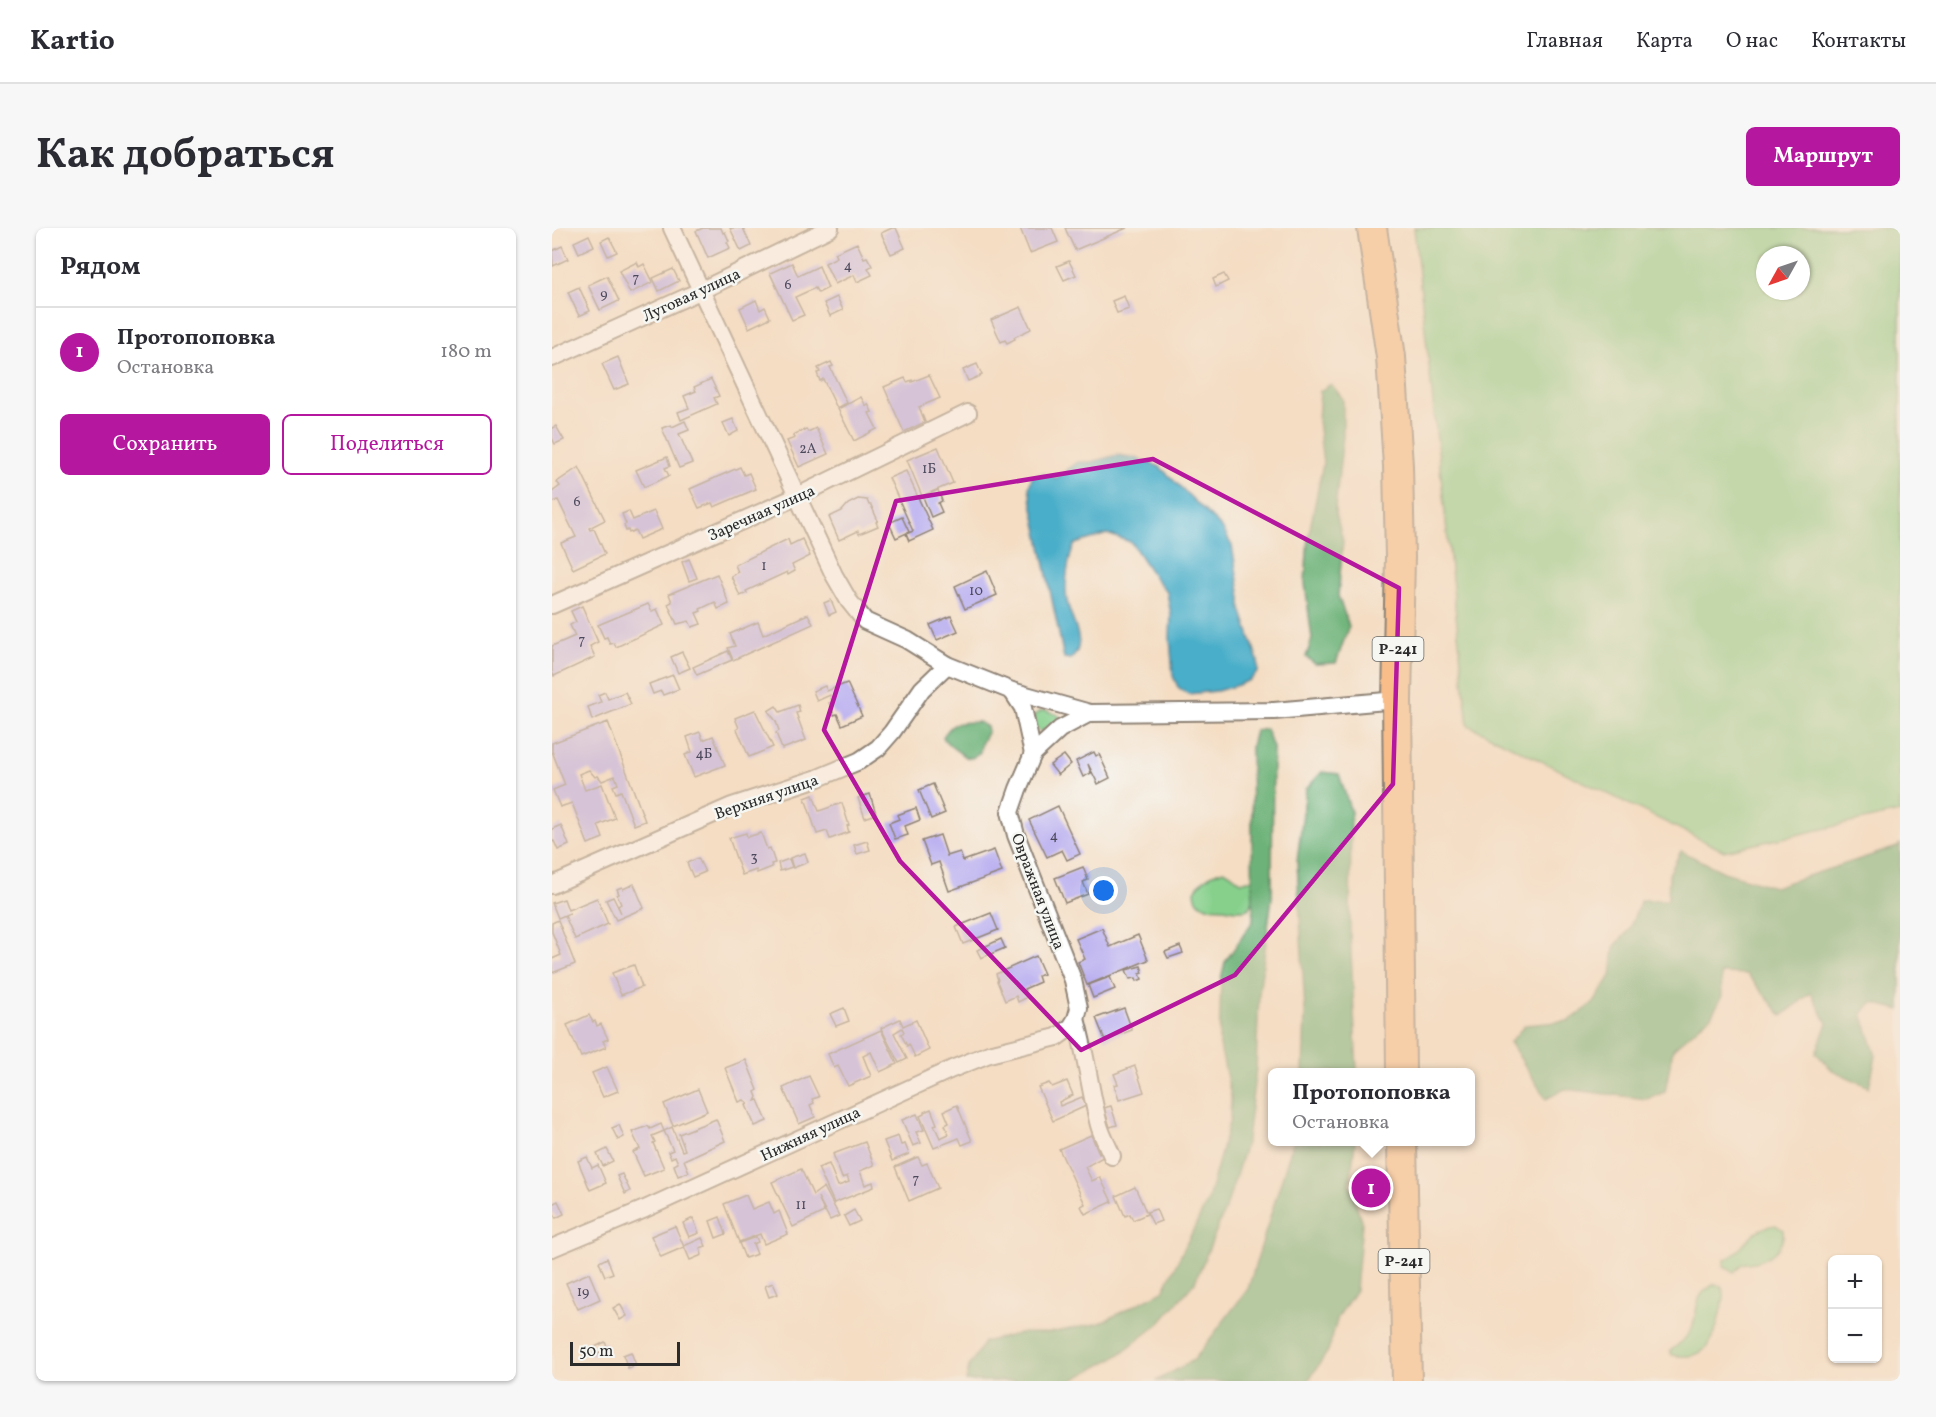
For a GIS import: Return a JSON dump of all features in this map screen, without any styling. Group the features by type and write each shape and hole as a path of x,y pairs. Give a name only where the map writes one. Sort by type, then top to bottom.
{"highway":[{"name":"Р-241","path":"1372,228 1391,357 1398,466 1400,557 1397,700 1401,1068"},
{"name":"Р-241","path":"1402,1146 1407,1381"}],"street":[{"path":"672,228 834,575 849,601 865,621 907,640 947,665 1012,691 1090,713 1274,711 1397,700"},
{"name":"Луговая улица","path":"552,358 702,290 830,228"},
{"name":"Заречная улица","path":"552,605 798,496 968,412"},
{"name":"Верхняя улица","path":"552,885 732,806 818,778 859,761 878,748 922,689 947,665"},
{"path":"1012,691 1023,708 1033,754"},
{"name":"Овражная улица","path":"1090,713 1060,729 1033,754 1017,789 1011,812 1016,835 1073,980 1079,1008 1074,1023 1083,1043 1100,1128 1112,1156"},
{"name":"Нижняя улица","path":"552,1248 645,1209 952,1069 989,1054 1057,1037 1074,1023"}],"highlighted area":[{"path":"1153,459 1399,588 1393,784 1235,975 1081,1050 900,861 824,730 896,501"}],"green space":[{"path":"1414,228 1900,228 1900,812 1724,851 1468,725"},
{"path":"1331,384 1343,399 1343,436 1335,510 1343,541 1338,596 1349,626 1336,663 1315,664 1306,657 1312,639 1305,583 1308,538 1323,464 1318,420 1320,391"},
{"path":"1045,710 1058,715 1061,719 1047,730 1040,731 1034,727 1033,716"},
{"path":"962,722 979,722 987,727 988,731 981,744 980,752 972,758 965,757 950,746 943,737 954,725"},
{"path":"1266,729 1273,748 1272,897 1259,994 1256,1069 1247,1140 1227,1205 1195,1282 1160,1323 1117,1356 1071,1381 966,1381 969,1366 984,1342 1021,1333 1049,1333 1100,1323 1163,1291 1208,1200 1230,1119 1231,1097 1219,1041 1221,979 1225,962 1253,921 1251,746 1255,731"},
{"path":"1322,772 1339,774 1351,812 1350,932 1357,1068 1303,1068 1305,1012 1297,861 1306,789"},
{"path":"1900,844 1900,1010 1873,1003 1862,1013 1876,1056 1869,1087 1832,1070 1816,1053 1827,1023 1811,993 1782,1016 1747,974 1721,973 1722,997 1711,1016 1673,1049 1665,1092 1647,1099 1565,1089 1546,1099 1510,1042 1525,1025 1569,1021 1594,1003 1611,976 1614,947 1628,931 1641,900 1668,900 1669,874 1681,851 1724,872 1774,887 1897,847"},
{"path":"1224,870 1241,882 1253,881 1254,900 1248,909 1209,907 1198,901 1195,891 1200,884 1211,875"},
{"path":"1292,1146 1355,1146 1350,1184 1362,1223 1356,1290 1338,1317 1328,1351 1308,1381 1156,1381 1194,1360 1248,1289"},
{"path":"1776,1225 1783,1230 1783,1236 1780,1246 1772,1254 1756,1262 1743,1264 1734,1272 1724,1267 1725,1260 1738,1251 1758,1230"},
{"path":"1715,1284 1721,1286 1724,1296 1711,1341 1701,1352 1693,1355 1672,1355 1670,1351 1683,1340 1691,1329 1700,1297"}],"water":[{"path":"1117,455 1137,458 1160,467 1222,528 1232,546 1241,609 1258,661 1258,672 1250,680 1217,691 1188,694 1178,687 1173,676 1171,615 1167,592 1131,542 1107,534 1075,544 1070,557 1066,595 1077,631 1078,646 1071,659 1064,658 1029,488 1032,477 1043,473 1056,478 1078,462 1091,462"}],"building":[{"path":"703,228 721,228 723,233 725,232 730,248 708,258 696,231"},
{"path":"730,228 743,228 751,246 741,251"},
{"path":"896,228 905,248 891,254 881,233"},
{"path":"1020,228 1052,228 1058,242 1030,253"},
{"path":"1065,228 1127,228 1075,250"},
{"path":"589,235 594,246 579,253 574,242"},
{"path":"609,237 617,252 608,256 601,241"},
{"path":"857,243 864,258 867,257 872,266 868,268 872,275 857,282 854,275 835,284 825,263 837,257 835,253"},
{"path":"562,246 568,259 553,266 552,251"},
{"path":"1069,261 1076,275 1064,280 1057,266"},
{"path":"637,262 639,267 644,264 653,282 630,293 619,271"},
{"path":"792,263 798,276 819,266 828,288 818,293 815,288 795,297 804,315 792,320 770,273"},
{"path":"673,269 679,281 659,291 653,278"},
{"path":"1224,274 1228,281 1216,287 1213,279"},
{"path":"607,276 619,301 600,310 588,285"},
{"path":"579,287 590,311 579,316 568,292"},
{"path":"1124,296 1129,309 1117,313 1112,301"},
{"path":"837,297 843,310 830,316 824,303"},
{"path":"756,300 760,310 765,307 770,318 749,328 740,308"},
{"path":"1021,307 1031,329 1007,343 1005,340 1001,342 991,320"},
{"path":"618,357 629,384 614,390 602,364"},
{"path":"831,362 833,366 830,367 847,403 837,408 823,379 820,381 817,373 820,372 818,368"},
{"path":"977,364 982,375 968,381 963,370"},
{"path":"929,375 940,398 919,407 925,422 904,432 884,387 905,378 907,382 912,380 912,382"},
{"path":"711,379 719,396 714,398 717,404 681,420 678,412 689,408 684,396 696,391 694,387"},
{"path":"861,397 872,412 869,413 877,429 854,441 838,409"},
{"path":"733,419 738,431 729,436 723,423"},
{"path":"685,421 689,430 679,434 692,463 679,468 662,428 671,425 672,427"},
{"path":"556,426 564,440 555,444 552,438 552,428"},
{"path":"816,428 828,454 799,467 787,441 795,438 793,435 806,429 808,432"},
{"path":"938,447 953,483 922,496 907,460"},
{"path":"667,457 670,466 665,468 669,476 644,487 636,470"},
{"path":"579,467 605,520 589,528 594,529 605,554 573,569 561,543 576,537 558,500 554,502 552,500 552,492 560,486 557,482"},
{"path":"740,467 744,475 749,473 756,489 714,507 712,503 699,508 690,489"},
{"path":"906,471 933,530 909,541 906,534 913,531 889,478"},
{"path":"938,490 942,501 938,503 942,512 931,517 923,497"},
{"path":"858,499 867,500 871,505 878,526 859,534 858,531 839,540 829,517"},
{"path":"629,511 633,520 654,511 662,529 639,539 635,530 629,533 628,530 626,531 622,514"},
{"path":"902,517 909,532 896,538 889,523"},
{"path":"788,539 790,545 802,539 810,556 792,565 795,571 788,575 787,572 740,596 731,576 738,572 735,565"},
{"path":"689,559 697,578 689,581 682,562"},
{"path":"987,571 997,595 965,609 955,586"},
{"path":"717,574 729,604 718,609 715,602 700,609 701,611 696,613 701,624 692,627 689,621 677,624 668,604 672,602 669,594"},
{"path":"831,600 836,612 829,615 824,603"},
{"path":"648,604 652,611 657,609 664,625 616,647 614,643 610,644 607,637 604,638 598,625"},
{"path":"582,606 598,642 590,646 595,657 554,676 552,646 575,636 570,625 576,622 571,611"},
{"path":"808,614 813,624 733,660 728,648 735,646 730,634 758,622 763,635"},
{"path":"951,616 958,631 937,640 930,625"},
{"path":"728,651 732,660 697,675 693,667"},
{"path":"682,652 690,668 678,673 671,657"},
{"path":"673,675 679,689 663,695 661,691 653,694 649,684"},
{"path":"847,683 862,716 842,725 837,714 834,715 829,703 832,702 830,695 817,701 813,691 825,686 827,691"},
{"path":"605,692 608,699 625,692 631,704 592,720 588,707 601,702 598,695"},
{"path":"798,705 800,712 796,713 806,740 782,749 776,733 779,731 776,721 768,711 776,706 780,712"},
{"path":"755,710 773,747 749,757 737,729 739,728 735,718"},
{"path":"608,722 645,821 634,825 621,791 616,793 613,786 618,784 615,776 602,781 589,770 579,774 585,790 602,784 615,818 598,825 603,838 588,844 572,803 560,807 553,790 565,785 552,751 552,743"},
{"path":"700,732 703,740 713,736 725,765 694,777 685,755 692,752 687,737"},
{"path":"1094,752 1096,756 1099,754 1110,778 1098,784 1088,764 1091,773 1083,777 1076,761"},
{"path":"1064,755 1071,764 1058,775 1050,765"},
{"path":"933,784 945,813 931,819 919,790"},
{"path":"870,794 876,814 865,818 858,798"},
{"path":"813,795 819,811 842,803 849,832 830,839 827,831 817,834 805,798"},
{"path":"1058,806 1080,854 1067,860 1062,850 1047,857 1029,820"},
{"path":"916,808 920,820 905,826 908,835 895,839 889,823 899,819 897,815"},
{"path":"561,825 569,845 558,850 554,841 552,842 552,829"},
{"path":"746,833 747,837 761,833 767,849 770,848 775,863 771,864 772,867 757,873 756,870 742,875 729,838"},
{"path":"940,835 947,856 960,852 963,861 994,850 1002,872 949,891 939,862 931,865 922,841"},
{"path":"867,841 870,850 857,854 854,845"},
{"path":"805,853 808,862 793,868 790,858"},
{"path":"698,858 705,872 693,877 687,863"},
{"path":"789,859 792,867 780,871 778,863"},
{"path":"1083,867 1088,880 1083,882 1088,894 1065,903 1055,878"},
{"path":"634,884 644,908 616,920 606,900 613,897 621,913 618,906 621,904 617,889"},
{"path":"597,898 608,924 575,939 565,916 570,913 558,918 552,903 564,899 568,910"},
{"path":"991,913 998,930 963,944 956,927"},
{"path":"558,920 575,964 552,973 552,959 561,955 552,932 552,923"},
{"path":"1102,928 1110,947 1138,935 1148,960 1087,985 1078,962 1085,959 1076,939"},
{"path":"1001,939 1005,948 981,958 977,950"},
{"path":"1180,946 1183,953 1168,958 1165,952"},
{"path":"1036,956 1044,974 1038,976 1040,982 1024,989 1026,998 1018,1002 1016,996 1005,1001 996,974"},
{"path":"634,965 642,987 621,995 612,973"},
{"path":"1141,966 1142,979 1137,981 1136,978 1130,979 1126,970"},
{"path":"1110,977 1115,989 1093,998 1088,985"},
{"path":"844,1008 849,1021 836,1026 830,1014"},
{"path":"1124,1008 1132,1030 1105,1040 1096,1018"},
{"path":"589,1015 597,1026 601,1024 608,1039 603,1041 606,1047 581,1057 567,1025"},
{"path":"900,1019 903,1026 916,1020 929,1050 915,1057 901,1034 904,1032 902,1028 894,1033 907,1059 899,1063 881,1028"},
{"path":"881,1030 897,1064 880,1072 871,1052 863,1056 871,1076 848,1086 838,1066 834,1068 828,1054"},
{"path":"746,1060 758,1090 755,1092 757,1097 755,1101 758,1100 767,1121 755,1126 746,1105 748,1104 744,1100 739,1102 725,1068"},
{"path":"1135,1066 1144,1092 1119,1100 1114,1085 1118,1084 1114,1074"},
{"path":"607,1067 618,1091 603,1097 592,1073"},
{"path":"809,1076 819,1097 812,1099 814,1103 810,1105 815,1117 799,1124 783,1088"},
{"path":"1067,1081 1073,1095 1059,1102 1060,1106 1082,1097 1086,1106 1053,1121 1038,1087 1049,1083 1052,1087"},
{"path":"698,1089 707,1111 673,1126 664,1104"},
{"path":"957,1105 972,1141 962,1145 959,1138 934,1148 920,1116 931,1109 937,1124 934,1125 940,1138 949,1134 945,1125 949,1123 944,1111"},
{"path":"1111,1106 1117,1125 1110,1127 1104,1108"},
{"path":"917,1114 924,1130 916,1132 921,1143 913,1146 902,1120"},
{"path":"716,1119 725,1141 684,1160 689,1172 678,1176 674,1165 678,1163 675,1156 671,1158 668,1152 673,1150 664,1131 672,1127 682,1151 685,1150 679,1134"},
{"path":"661,1124 664,1131 652,1136 664,1168 644,1176 633,1152 640,1149 632,1132 648,1126 650,1129"},
{"path":"619,1125 624,1137 618,1140 612,1128"},
{"path":"1091,1135 1103,1157 1085,1167 1092,1181 1100,1177 1112,1202 1085,1214 1081,1206 1085,1204 1059,1149"},
{"path":"898,1136 901,1145 905,1144 909,1154 892,1161 884,1141"},
{"path":"865,1142 874,1165 860,1171 865,1185 873,1182 874,1187 834,1203 818,1168 829,1164 838,1186 849,1182 847,1176 842,1178 833,1154"},
{"path":"607,1149 613,1161 603,1166 597,1154"},
{"path":"587,1157 592,1168 598,1165 606,1183 590,1190 578,1161"},
{"path":"918,1157 922,1165 927,1163 938,1188 909,1201 895,1167"},
{"path":"801,1169 813,1195 824,1187 839,1216 830,1220 818,1197 824,1212 793,1227 772,1182"},
{"path":"622,1174 630,1191 625,1194 617,1176"},
{"path":"1135,1187 1147,1214 1133,1220 1130,1214 1125,1216 1116,1196"},
{"path":"746,1195 752,1209 769,1202 774,1214 779,1211 788,1234 764,1244 760,1234 739,1242 724,1204"},
{"path":"558,1201 564,1214 556,1218 552,1211 552,1204"},
{"path":"1156,1209 1161,1221 1153,1224 1147,1212"},
{"path":"854,1210 860,1221 849,1226 844,1216"},
{"path":"720,1217 726,1234 716,1238 710,1221"},
{"path":"693,1218 699,1233 689,1237 683,1223"},
{"path":"675,1226 684,1247 661,1257 651,1236"},
{"path":"756,1237 758,1242 753,1244 757,1254 745,1258 739,1243"},
{"path":"702,1238 706,1246 700,1248 702,1255 690,1260 684,1246"},
{"path":"607,1258 613,1273 605,1276 599,1262"},
{"path":"589,1273 600,1299 578,1309 566,1283"},
{"path":"773,1283 778,1294 769,1297 765,1286"},
{"path":"620,1304 627,1316 620,1320 613,1308"},
{"path":"605,1342 608,1349 591,1356 589,1350"},
{"path":"631,1352 636,1365 628,1368 623,1355"}],"place":[{"name":"Протопоповка","path":"1371,1188"}]}
